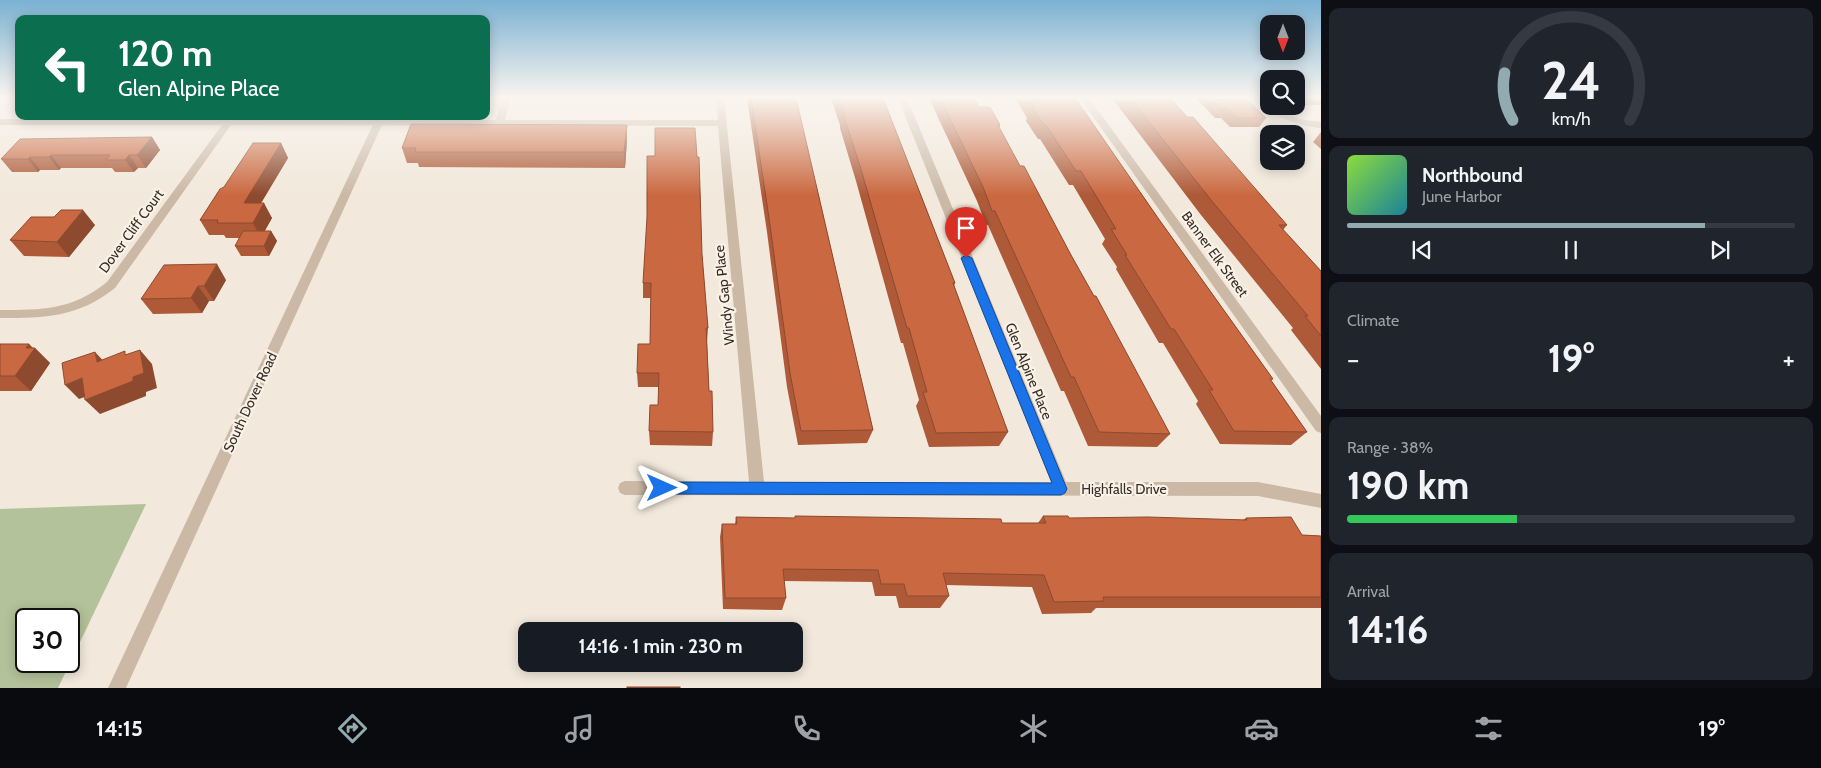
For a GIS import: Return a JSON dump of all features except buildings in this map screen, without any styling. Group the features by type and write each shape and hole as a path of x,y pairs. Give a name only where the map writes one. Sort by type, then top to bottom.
{"street":[{"name":"Dover Cliff Court","path":"0,314 62,311 79,306 102,293 111,285 223,130"},
{"name":"South Dover Road","path":"117,688 376,130"},
{"name":"Windy Gap Place","path":"723,130 757,488"},
{"name":"Glen Alpine Place","path":"915,130 1061,489"},
{"name":"Banner Elk Street","path":"1107,130 1321,427"},
{"name":"Highfalls Drive","path":"625,488 1258,489 1321,501"}],"green space":[{"path":"146,504 80,642 80,608 15,608 15,673 65,673 58,688 0,688 0,509"}],"route":[{"path":"662,488 1061,489 966,258"}]}
